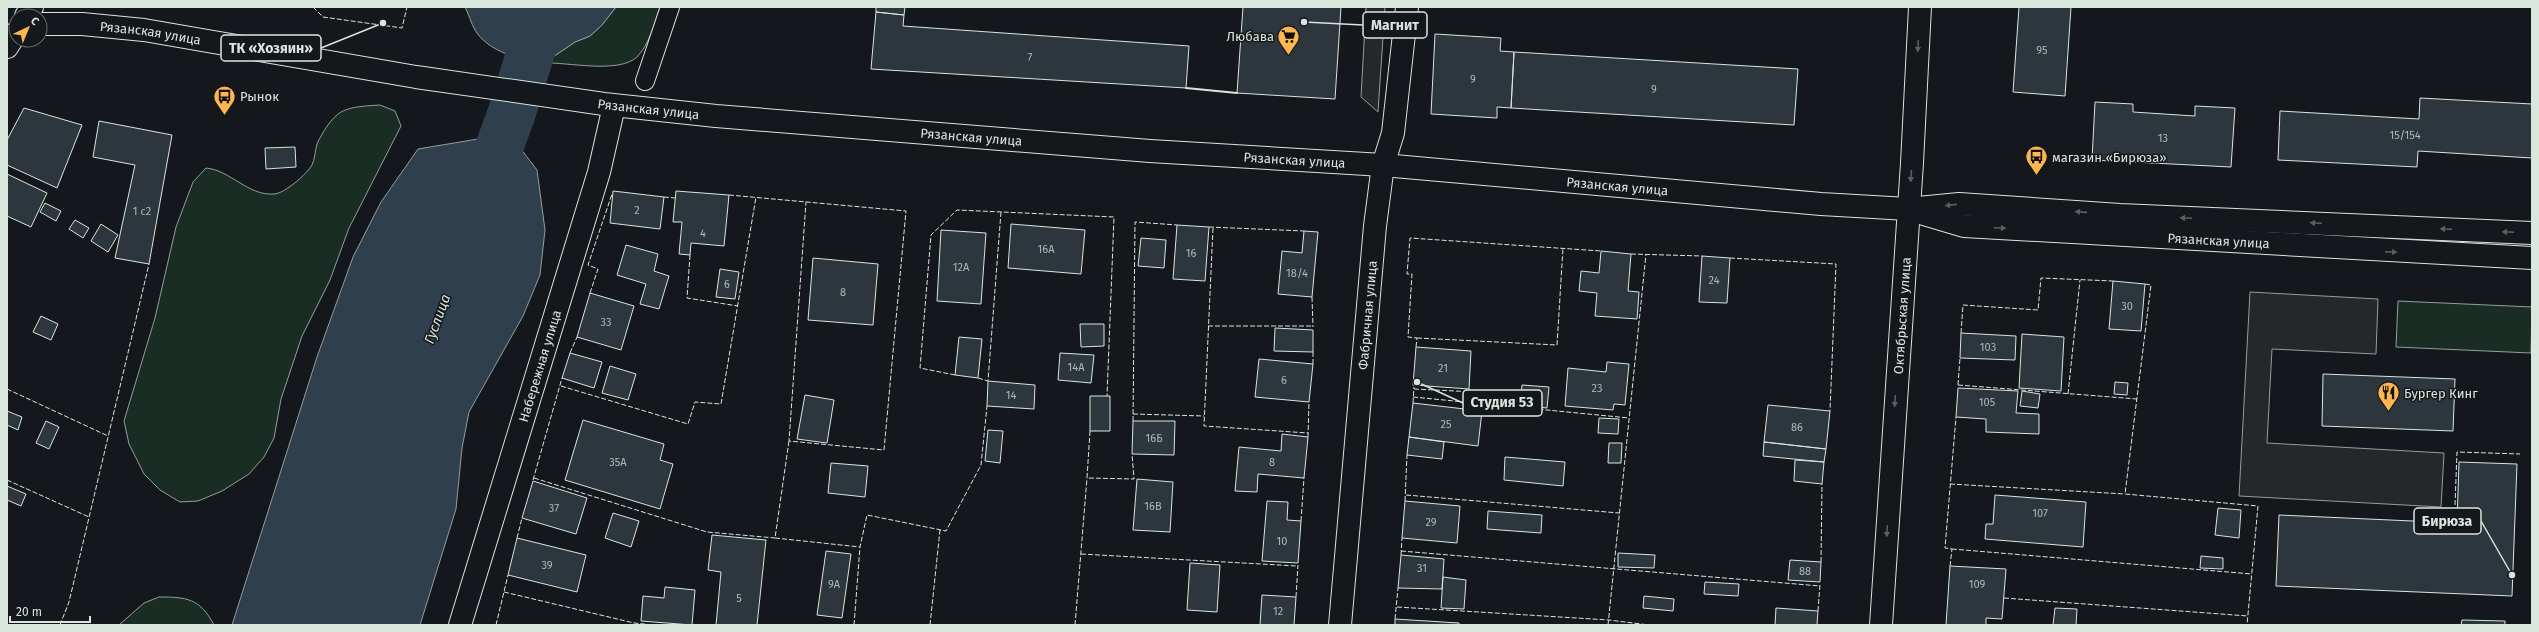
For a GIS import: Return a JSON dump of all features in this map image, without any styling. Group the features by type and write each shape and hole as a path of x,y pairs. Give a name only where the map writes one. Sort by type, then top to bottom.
{"main road":[{"name":"Фабричная улица","path":"1340,625 1375,226 1383,165 1393,133 1407,7"},
{"name":"Октябрьская улица","path":"1881,625 1920,7"},
{"name":"Рязанская улица","path":"48,24 82,24 144,30 416,77 609,105 716,116 1127,149 1383,165 1821,204 1908,209 1959,204 2120,215 2532,233"},
{"name":"Набережная улица","path":"460,625 599,172 609,105"},
{"name":"Рязанская улица","path":"1908,209 1964,226 2532,258"}],"street":[{"path":"645,81 670,7"}],"green space":[{"path":"616,7 660,7 648,40 637,57 629,62 606,66 544,63 575,42 590,36 602,25"},
{"path":"380,105 395,111 401,126 349,228 330,280 302,336 281,399 274,438 264,457 249,474 222,491 198,501 180,502 160,490 144,474 129,444 124,421 155,318 176,227 193,182 206,168 223,173 247,187 265,194 274,194 283,191 295,183 312,165 319,140 327,126 337,115 345,110 355,107"},
{"path":"2398,301 2532,307 2531,353 2396,347"},
{"path":"159,597 185,599 198,604 209,616 214,625 119,625 144,603"}],"shaded area":[{"path":"1366,7 1385,7 1378,112 1361,97"},
{"path":"2250,292 2378,299 2376,354 2272,349 2267,443 2444,453 2441,507 2239,496"}],"water":[{"path":"465,7 616,7 602,25 590,36 575,42 544,63 525,60 506,54 488,44 475,30"},
{"path":"496,136 517,144 537,170 545,230 540,275 523,316 469,412 462,448 456,509 420,625 232,625 317,357 353,257 381,202 418,149"}],"building":[{"path":"876,7 905,7 904,15 876,12"},
{"name":"Любава","path":"1243,7 1341,7 1335,99 1237,93"},
{"path":"2019,7 2071,7 2065,96 2013,92"},
{"path":"876,12 904,15 903,26 1189,46 1186,88 871,69"},
{"path":"1435,34 1501,38 1500,51 1514,52 1511,108 1497,107 1497,118 1431,114"},
{"path":"1514,52 1798,69 1794,125 1511,108"},
{"path":"2420,98 2532,104 2532,158 2418,151 2417,167 2278,160 2280,111 2419,119"},
{"path":"2095,102 2133,104 2133,112 2195,116 2195,106 2235,108 2231,167 2092,160"},
{"path":"24,108 82,125 57,188 7,165 7,140"},
{"path":"99,121 172,135 149,264 115,258 135,165 93,157"},
{"path":"295,147 296,167 266,169 265,148"},
{"path":"7,174 47,193 31,227 7,216"},
{"path":"613,191 664,197 660,229 610,223"},
{"path":"676,191 729,195 724,246 691,243 690,255 679,254 682,222 673,222"},
{"path":"45,203 61,211 56,221 40,212"},
{"path":"75,220 89,228 83,238 69,229"},
{"path":"101,224 118,235 108,252 91,241"},
{"path":"1011,224 1085,230 1081,274 1008,268"},
{"path":"1177,225 1209,227 1205,281 1173,279"},
{"path":"941,230 986,233 981,304 937,301"},
{"path":"1304,231 1318,232 1312,297 1278,294 1282,251 1302,253"},
{"path":"1141,238 1166,240 1164,268 1138,266"},
{"path":"626,245 658,254 654,271 669,276 659,309 640,304 646,284 617,275"},
{"path":"1601,251 1631,254 1628,291 1639,292 1637,319 1595,316 1597,293 1579,291 1581,271 1599,273"},
{"path":"1702,256 1730,258 1727,303 1699,302"},
{"path":"813,258 878,264 873,325 808,320"},
{"path":"720,269 739,272 735,299 716,297"},
{"path":"2113,281 2145,284 2141,331 2109,329"},
{"path":"590,293 634,306 621,350 577,337"},
{"path":"41,316 58,324 51,340 33,332"},
{"path":"1080,324 1104,324 1104,346 1081,347"},
{"path":"1275,328 1313,330 1313,352 1274,351"},
{"path":"1961,333 2016,336 2015,360 1960,358"},
{"path":"2022,334 2064,337 2061,391 2019,388"},
{"path":"959,337 982,339 978,378 955,375"},
{"path":"1416,347 1471,351 1469,389 1413,385"},
{"path":"570,353 602,362 594,388 562,378"},
{"path":"1060,353 1094,355 1091,383 1058,380"},
{"path":"1259,359 1313,364 1309,402 1255,397"},
{"path":"1607,362 1629,364 1625,405 1614,404 1613,410 1565,406 1568,368 1606,372"},
{"path":"610,366 636,374 628,400 602,393"},
{"name":"Бургер Кинг","path":"2323,374 2455,379 2453,431 2322,426"},
{"path":"988,381 1035,385 1034,409 987,406"},
{"path":"2115,382 2128,383 2127,395 2114,394"},
{"path":"1522,385 1549,387 1547,408 1520,405"},
{"path":"1958,388 2018,391 2016,413 2039,414 2039,434 1986,432 1986,419 1956,417"},
{"path":"2022,391 2040,394 2038,408 2020,406"},
{"path":"805,395 834,400 827,443 797,439"},
{"path":"1090,396 1110,396 1110,431 1090,431"},
{"path":"1413,403 1482,411 1478,446 1409,437"},
{"path":"1768,405 1830,411 1826,449 1764,442"},
{"path":"7,411 22,417 18,430 7,425"},
{"path":"1599,418 1619,419 1618,434 1598,433"},
{"path":"583,420 664,444 660,460 673,464 660,509 565,480"},
{"path":"46,421 59,427 49,449 36,443"},
{"path":"1133,421 1175,421 1174,455 1132,454"},
{"path":"988,430 1003,431 1000,463 985,461"},
{"path":"1282,434 1308,437 1304,478 1258,474 1257,492 1235,491 1239,447 1281,451"},
{"path":"1409,437 1444,442 1442,459 1407,455"},
{"path":"1764,442 1826,449 1824,462 1763,456"},
{"path":"1609,443 1622,443 1621,463 1608,463"},
{"path":"1505,457 1565,462 1563,486 1504,480"},
{"path":"1795,460 1824,462 1822,484 1794,481"},
{"path":"2459,462 2517,464 2512,596 2276,586 2279,515 2457,523"},
{"path":"831,463 868,466 865,497 828,493"},
{"path":"1137,479 1173,482 1170,532 1133,530"},
{"path":"533,481 587,498 576,534 522,518"},
{"path":"7,486 26,494 21,506 7,500"},
{"path":"1995,495 2086,502 2083,547 1985,539 1986,524 1993,524"},
{"path":"1267,501 1288,502 1287,520 1301,521 1298,563 1262,561"},
{"path":"1405,501 1460,506 1457,543 1402,538"},
{"path":"2218,508 2241,510 2239,538 2215,535"},
{"path":"1488,511 1542,515 1541,533 1487,529"},
{"path":"613,513 639,521 631,547 605,538"},
{"path":"712,535 766,540 757,625 716,625 721,572 708,570"},
{"path":"517,538 586,555 577,592 508,575"},
{"path":"826,551 851,554 842,618 817,615"},
{"path":"1618,553 1655,555 1654,568 1618,567"},
{"path":"1401,555 1444,559 1442,589 1398,588"},
{"path":"2201,556 2223,558 2223,569 2200,568"},
{"path":"1790,560 1821,562 1820,582 1788,580"},
{"path":"1190,563 1220,565 1217,612 1187,610"},
{"path":"1950,566 2006,569 2002,619 1986,618 1986,625 1946,625"},
{"path":"1443,577 1466,580 1464,609 1441,608"},
{"path":"1705,582 1739,584 1738,596 1704,594"},
{"path":"665,587 695,590 692,625 641,621 643,596 664,598"},
{"path":"1262,595 1296,597 1294,625 1260,625"},
{"path":"1644,596 1674,599 1673,611 1643,608"},
{"path":"1776,608 1818,611 1817,625 1775,625"},
{"path":"2055,608 2077,609 2076,625 2053,625"},
{"path":"1395,619 1459,623 1459,625 1395,625"},
{"path":"2462,620 2505,621 2505,625 2461,625"}],"waterway":[{"name":"Гуслица","path":"480,200 511,115 545,7"}],"fence":[{"path":"313,7 323,17 402,28 407,7"},
{"path":"590,293 598,269 588,265 612,194"},
{"path":"729,195 906,211 884,450 789,441 806,202"},
{"path":"664,197 675,198"},
{"path":"561,386 688,424 695,402 721,404 756,197"},
{"path":"955,375 920,368 931,235 957,210 1114,217 1107,396"},
{"path":"978,378 988,381 1001,212"},
{"path":"1133,421 1135,222 1177,225"},
{"path":"1209,227 1304,231"},
{"path":"1213,228 1204,426 1308,433"},
{"path":"1416,347 1417,338 1408,337 1412,274 1407,274 1410,238 1601,251"},
{"path":"1417,338 1557,345 1563,248"},
{"path":"1631,254 1702,256"},
{"path":"1608,625 1646,254"},
{"path":"690,255 687,298 738,306"},
{"path":"1730,258 1836,264 1830,411"},
{"path":"60,625 69,602 149,264"},
{"path":"1961,333 1963,305 2038,310 2041,278 2113,281"},
{"path":"2068,394 2080,280"},
{"path":"2145,284 2151,285 2125,494 2258,506 2247,625"},
{"path":"1312,297 1313,327"},
{"path":"1208,326 1313,326"},
{"path":"570,353 577,337"},
{"path":"1313,352 1313,364"},
{"path":"1958,385 1960,358"},
{"path":"533,480 562,378"},
{"path":"1958,385 2137,399"},
{"path":"1413,403 1414,387"},
{"path":"7,389 108,436"},
{"path":"1414,389 1517,394"},
{"path":"1413,397 1629,418"},
{"path":"1308,437 1309,402"},
{"path":"789,441 775,538 860,547 867,515 946,531 981,465 987,406"},
{"path":"1133,414 1204,416"},
{"path":"1950,566 1952,549 1945,548 1956,417"},
{"path":"1090,431 1087,478 1134,479 1132,454"},
{"path":"2455,505 2457,452 2520,454"},
{"path":"1405,501 1407,455"},
{"path":"534,478 707,532 775,538"},
{"path":"1075,625 1087,478"},
{"path":"1301,521 1304,478"},
{"path":"7,480 89,517"},
{"path":"1821,562 1822,484"},
{"path":"1950,484 2125,494"},
{"path":"1406,495 1619,513"},
{"path":"517,538 522,518"},
{"path":"930,625 940,530"},
{"path":"1401,555 1402,538"},
{"path":"854,625 860,547"},
{"path":"1952,549 2252,574"},
{"path":"1401,551 1820,586"},
{"path":"1081,554 1297,566"},
{"path":"1296,597 1298,565"},
{"path":"496,625 508,575"},
{"path":"1818,611 1820,584"},
{"path":"1395,619 1398,588"},
{"path":"504,592 634,623 654,625"},
{"path":"2004,598 2248,616"},
{"path":"1397,607 1609,620 1649,625"}],"wall":[{"path":"1186,88 1237,93"}],"place":[{"name":"Магнит","path":"1304,22"},
{"name":"ТК «Хозяин»","path":"383,23"},
{"name":"Любава","path":"1289,56"},
{"name":"Рынок","path":"224,116"},
{"name":"магазин «Бирюза»","path":"2037,176"},
{"name":"Студия 53","path":"1417,382"},
{"name":"Бургер Кинг","path":"2388,412"},
{"name":"Бирюза","path":"2512,575"}]}
